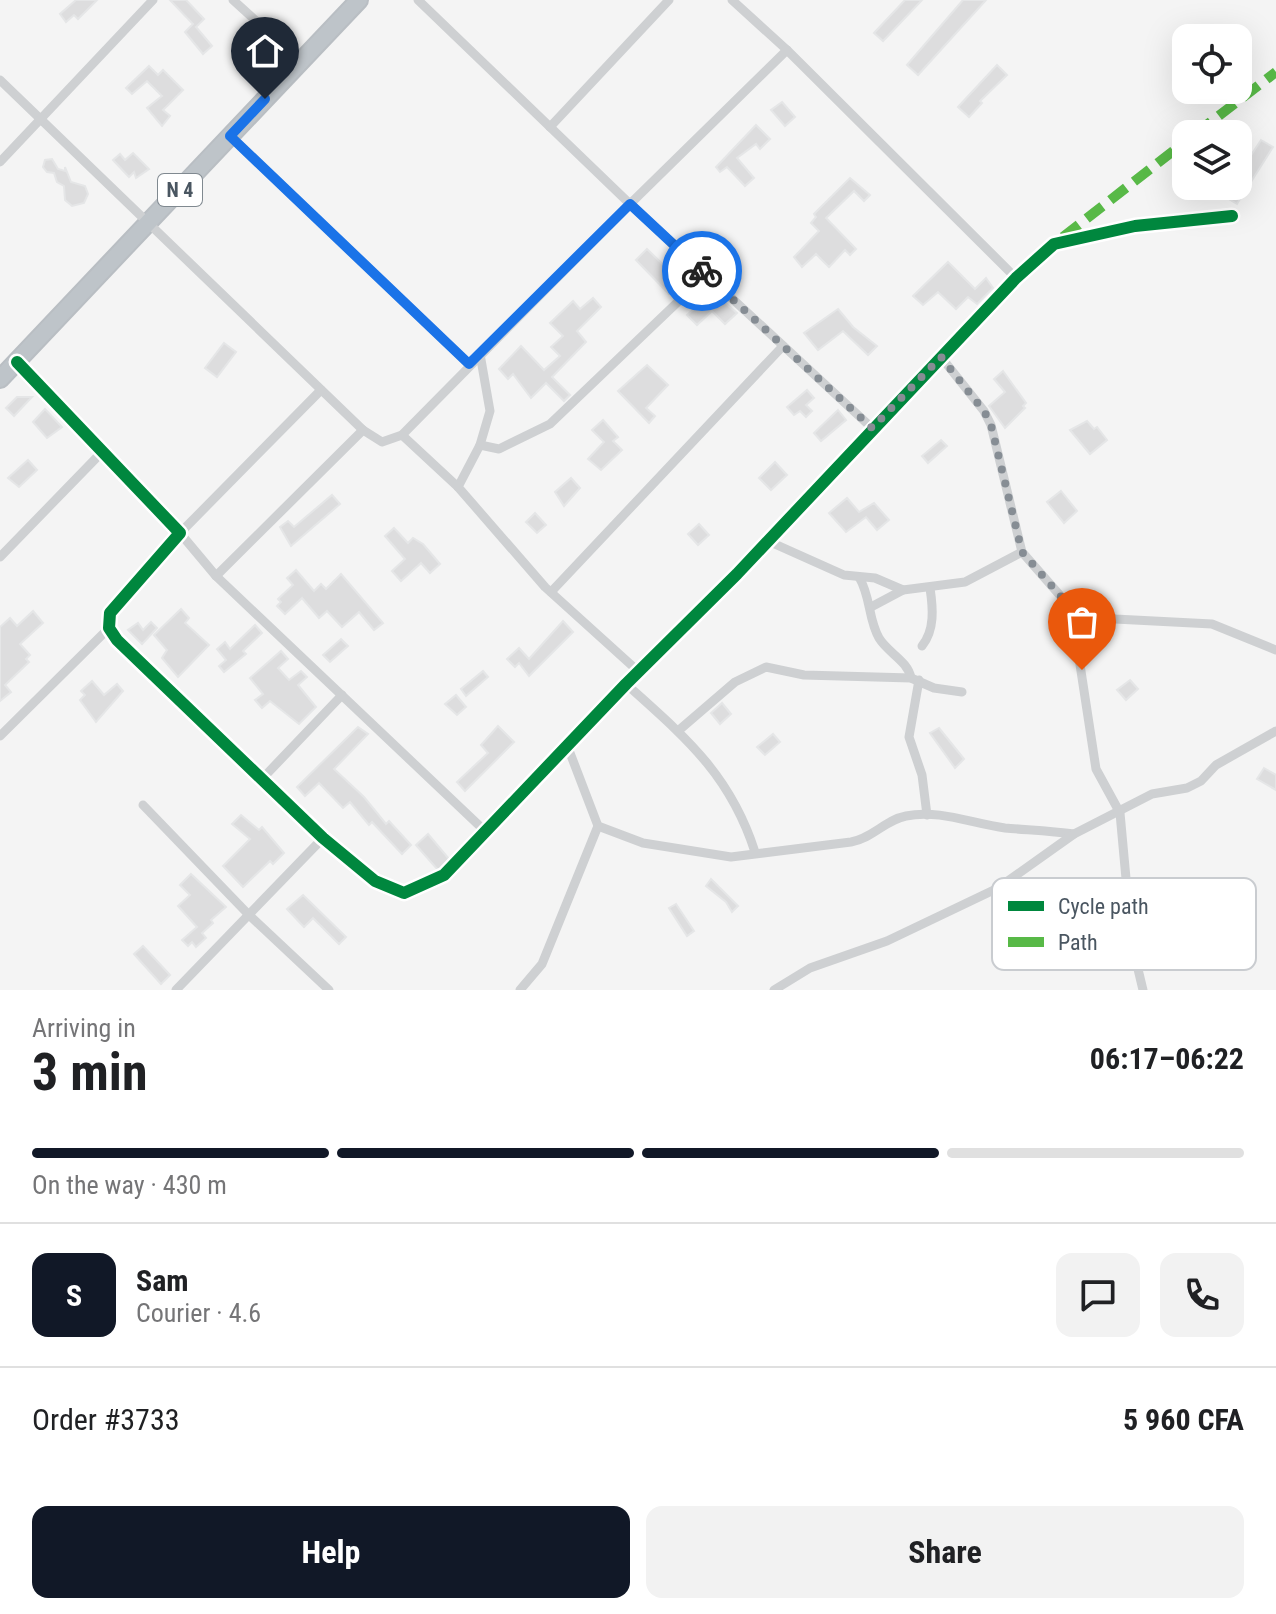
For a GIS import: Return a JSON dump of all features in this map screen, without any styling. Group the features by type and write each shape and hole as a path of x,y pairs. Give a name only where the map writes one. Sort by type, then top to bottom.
{"highway":[{"name":"N 4","path":"0,379 359,0"}],"street":[{"path":"0,162 153,0"},
{"path":"233,0 300,61"},
{"path":"418,0 630,204 872,428"},
{"path":"550,127 669,0"},
{"path":"732,0 787,50 1016,278"},
{"path":"0,80 363,430 382,442 402,435 469,364 787,50"},
{"path":"230,136 469,364"},
{"path":"321,390 180,533 110,613 109,628 117,640 323,838 375,881 404,893 444,875 768,541 1016,278 1054,244 1135,226 1232,216"},
{"path":"480,445 499,449 550,424 706,275"},
{"path":"551,592 783,346"},
{"path":"458,487 480,445 490,411 480,354"},
{"path":"941,357 984,411 991,425 1022,552 1064,600 1115,619 1212,624 1276,650"},
{"path":"17,362 180,533 216,576 486,832"},
{"path":"216,576 363,430"},
{"path":"402,435 458,487 551,592 639,672"},
{"path":"0,557 103,451"},
{"path":"768,541 830,570 875,578 903,590"},
{"path":"871,607 903,590 965,582 1022,552"},
{"path":"859,577 871,607 877,636 915,679 909,730 922,775 927,815"},
{"path":"922,646 928,636 933,610 930,588"},
{"path":"1080,608 1076,619 1077,645 1096,769 1120,813 1126,878"},
{"path":"0,736 109,628"},
{"path":"678,731 735,682 760,668 773,667 804,675 915,679 934,688 962,692"},
{"path":"626,684 698,749 727,788 755,852"},
{"path":"262,779 342,695"},
{"path":"1012,878 1074,834 1152,794 1187,788 1201,781 1216,765 1276,731"},
{"path":"520,990 542,964 598,826 567,745"},
{"path":"143,805 248,914 329,990"},
{"path":"598,826 643,843 731,857 755,852 787,852 866,839 891,820 927,815 1074,834"},
{"path":"176,990 323,838"},
{"path":"774,990 810,968 887,941 992,891"},
{"path":"1138,970 1143,990"}],"building":[{"path":"76,0 97,0 78,19 74,15 66,22 60,14"},
{"path":"170,0 186,0 204,19 196,27 212,46 203,54 185,32 193,24"},
{"path":"905,0 922,0 883,41 874,33"},
{"path":"963,0 986,0 918,75 907,65"},
{"path":"997,65 1007,75 980,101 982,103 969,117 958,107"},
{"path":"149,66 158,75 163,70 183,90 163,110 170,116 162,126 147,108 162,96 147,81 132,94 126,88"},
{"path":"782,102 795,117 785,126 771,110"},
{"path":"756,125 770,139 760,149 756,144 737,158 754,178 745,186 727,167 720,172 716,167"},
{"path":"1261,140 1273,147 1252,180 1252,154"},
{"path":"133,153 149,169 136,178 134,172 129,177 113,160 120,154 125,160"},
{"path":"52,159 58,169 65,171 65,167 71,182 85,186 88,194 84,203 72,206 65,200 64,186 57,182 54,173 47,172 43,167 45,160"},
{"path":"850,178 870,195 864,201 854,191 826,218 856,249 850,255 845,250 829,267 816,254 802,267 794,257 819,231 811,223 816,217 814,214"},
{"path":"647,249 681,282 669,294 636,260"},
{"path":"948,262 975,289 986,278 993,288 977,304 968,297 956,309 938,292 923,305 913,296"},
{"path":"713,292 737,313 725,324 712,311 697,325 687,315"},
{"path":"593,298 601,307 577,331 586,342 552,377 570,395 564,401 546,383 531,398 513,374 508,379 499,369 521,346 544,370 560,356 551,347 563,336 550,323 573,301 580,309"},
{"path":"838,309 853,327 877,346 868,355 843,331 818,350 804,333"},
{"path":"224,343 236,352 217,377 205,368"},
{"path":"647,365 668,385 646,408 655,416 649,423 618,391"},
{"path":"1003,371 1026,403 1025,408 1005,428 989,406 1005,392 994,379"},
{"path":"807,390 814,398 806,405 812,411 806,417 800,411 794,415 787,407"},
{"path":"17,397 32,397 14,416 6,408"},
{"path":"45,409 62,427 47,438 33,422"},
{"path":"838,410 846,420 821,441 814,433"},
{"path":"603,420 618,437 613,441 622,450 601,470 588,459 604,442 592,430"},
{"path":"1087,421 1094,429 1097,427 1107,440 1090,454 1070,430"},
{"path":"941,440 947,446 928,463 922,456"},
{"path":"28,460 37,470 19,487 8,478"},
{"path":"775,462 787,475 771,490 759,478"},
{"path":"571,478 580,488 564,506 555,492"},
{"path":"1061,491 1077,511 1064,523 1047,502"},
{"path":"332,495 340,504 291,546 280,527 288,521 294,527"},
{"path":"847,498 859,512 874,503 889,520 877,530 866,517 846,532 829,513"},
{"path":"535,513 546,525 537,533 526,522"},
{"path":"699,524 709,535 698,545 688,534"},
{"path":"394,528 408,543 413,538 423,544 440,564 430,573 421,563 401,581 392,571 405,559 385,536"},
{"path":"296,570 314,591 321,584 326,589 341,574 383,623 374,630 359,612 342,627 327,611 319,618 302,598 285,614 277,606 281,602 278,599 293,585 287,578"},
{"path":"181,609 189,618 185,623 209,645 178,677 162,658 167,650 154,635"},
{"path":"33,611 43,623 20,644 30,655 26,659 29,662 5,685 11,692 0,701 0,627 10,618 17,626"},
{"path":"563,621 573,632 529,676 519,663 515,667 507,659 519,648 529,659"},
{"path":"151,622 157,628 142,644 128,630 138,623 143,630"},
{"path":"255,625 262,633 243,651 246,654 224,672 219,666 226,660 217,649 225,642 230,649"},
{"path":"341,639 348,646 330,662 323,655"},
{"path":"281,651 288,659 278,668 289,680 301,671 307,677 298,685 316,707 299,724 270,701 262,708 255,700 263,694 250,678"},
{"path":"483,671 488,677 466,696 461,689"},
{"path":"1130,680 1138,689 1126,700 1117,690"},
{"path":"92,681 104,695 117,684 123,691 96,722 80,700 85,695 81,691"},
{"path":"456,695 466,707 457,715 445,704"},
{"path":"722,703 731,714 720,724 711,713"},
{"path":"498,726 514,742 465,791 457,782 488,753 481,745"},
{"path":"358,727 368,734 334,769 364,797 386,824 389,821 411,845 402,854 372,822 369,825 350,802 343,808 319,783 305,796 297,787"},
{"path":"939,728 964,759 955,768 930,733"},
{"path":"773,734 780,742 765,755 757,747"},
{"path":"1264,768 1276,775 1276,790 1257,779"},
{"path":"241,815 259,830 262,827 284,853 273,864 270,861 243,887 223,866 250,839 232,824"},
{"path":"428,834 449,859 438,870 416,845"},
{"path":"191,874 226,907 211,920 213,923 202,933 206,938 196,947 192,942 188,946 182,940 197,927 178,906 190,895 180,885"},
{"path":"711,879 738,906 732,912 726,902 706,886"},
{"path":"303,895 346,937 339,944 313,918 304,927 287,909"},
{"path":"676,904 694,931 687,936 669,908"},
{"path":"143,946 170,975 161,984 134,954"}],"marked path":[{"path":"1213,120 1276,72"},
{"path":"1063,237 1172,152"}],"cycle path":[{"path":"17,362 180,533 110,613 109,628 117,640 323,838 375,881 404,893 444,875 626,684 737,574 1016,278 1054,244 1135,226 1232,216"}],"way so far":[{"path":"702,271 872,428 941,357 984,411 991,425 1022,552 1064,600 1080,608 1076,619 1082,670"}],"route":[{"path":"265,99 230,136 469,364 630,204 702,271"}]}
